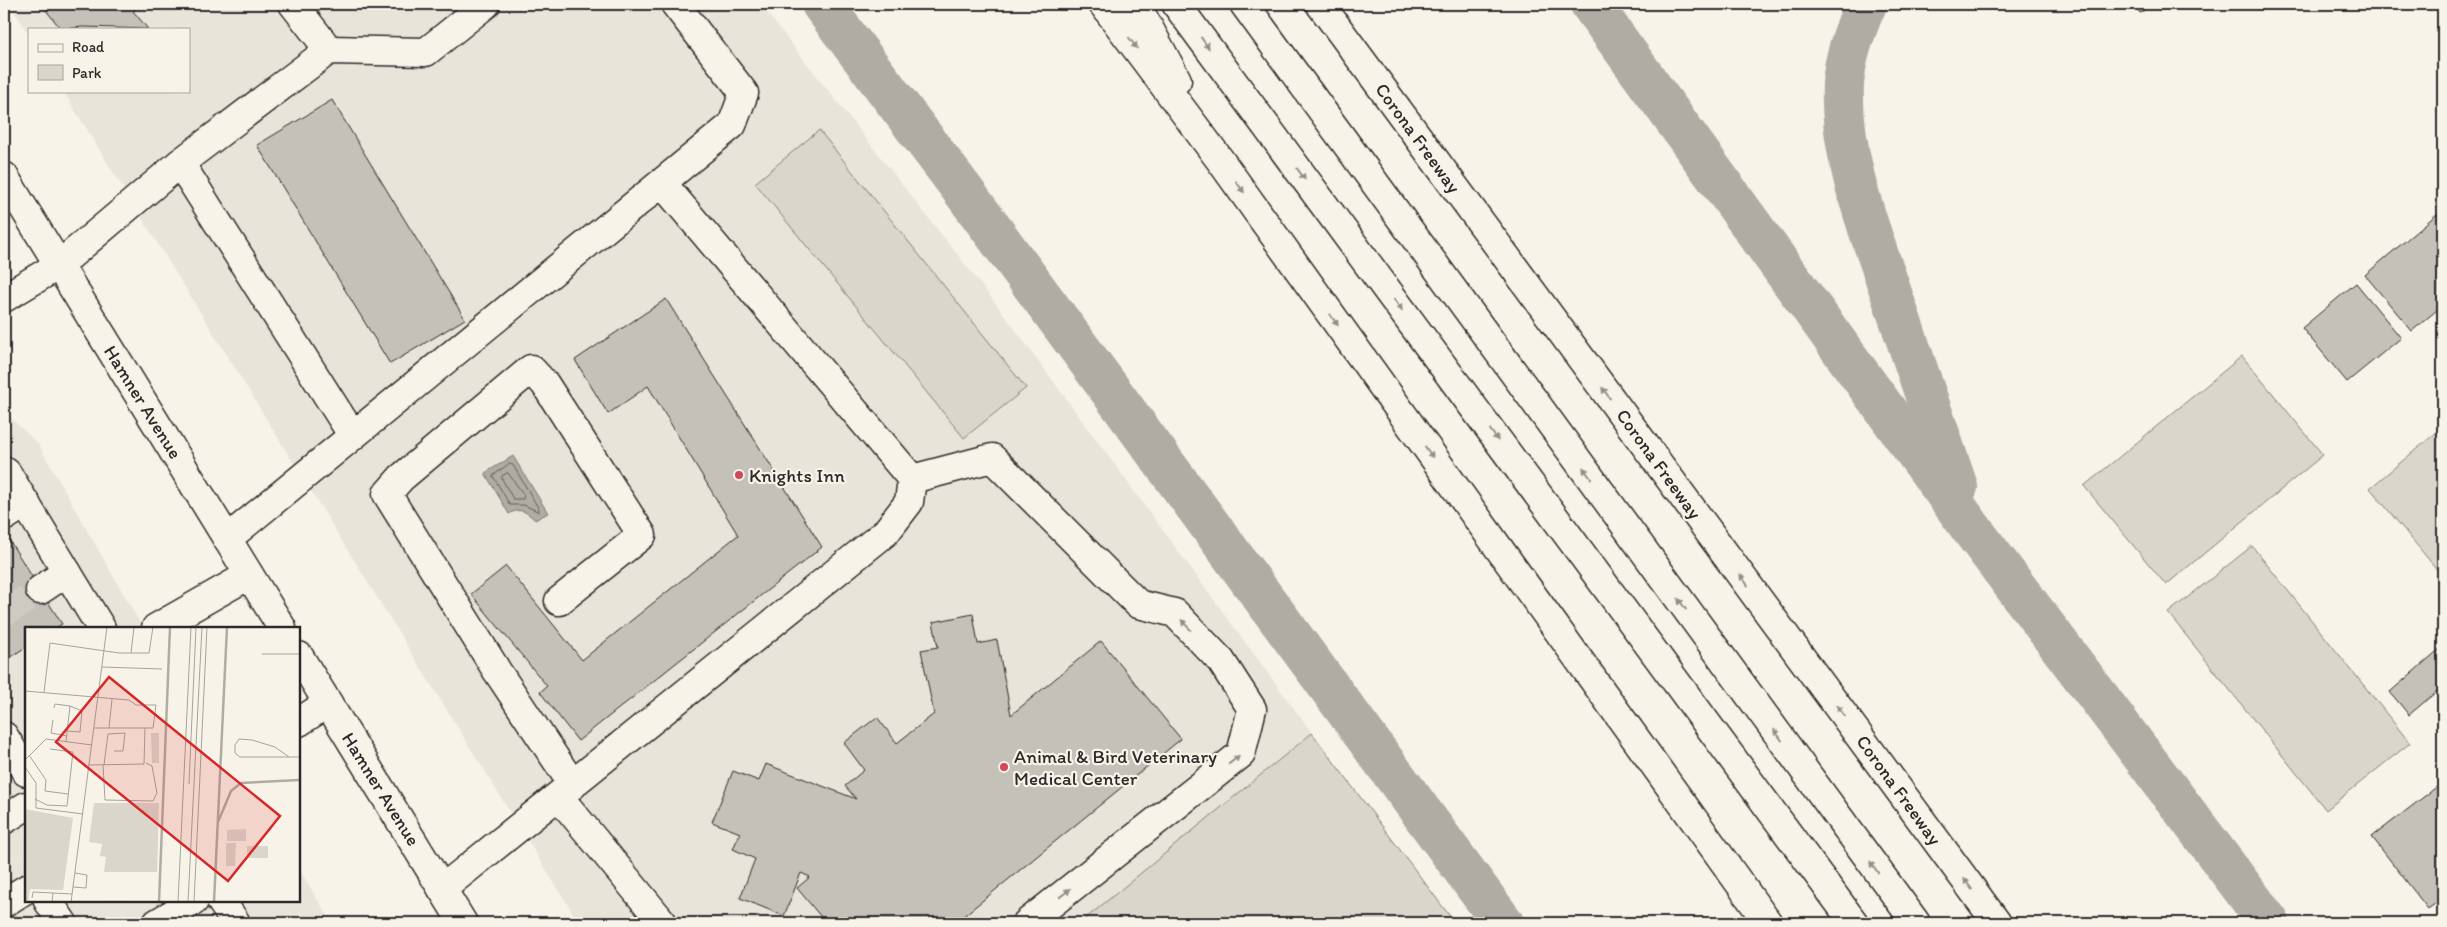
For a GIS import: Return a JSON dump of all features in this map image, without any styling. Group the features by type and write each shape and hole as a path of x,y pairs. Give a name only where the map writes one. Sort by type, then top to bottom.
{"main road":[{"path":"293,4 329,50"},
{"path":"4,298 59,265 180,163 329,50 426,52 486,4"},
{"path":"227,539 732,125 744,94 675,4"},
{"path":"1103,4 1220,160 1768,923"},
{"path":"1136,4 1220,160"},
{"path":"1176,4 1854,923"},
{"path":"1244,4 1916,923"},
{"path":"1305,4 1360,58"},
{"name":"Corona Freeway","path":"1320,4 1997,923"},
{"path":"180,163 353,436"},
{"name":"Hamner Avenue","path":"4,176 281,627"},
{"path":"442,889 886,532 909,502 912,479 662,183"},
{"path":"559,601 642,535 545,384 531,369 401,478 387,494 497,670 566,791 663,923"},
{"path":"912,479 992,458 1138,604 1176,613 1221,661 1252,709 1241,754 1027,923"},
{"path":"4,472 7,473 15,510 67,572 100,627"},
{"path":"40,590 67,572"},
{"path":"158,627 249,575"},
{"name":"Hamner Avenue","path":"300,658 463,923"},
{"path":"300,721 328,704"},
{"path":"4,820 25,807"},
{"path":"4,903 25,890"},
{"path":"49,902 63,923"},
{"path":"157,923 192,902"},
{"path":"222,902 236,923"}],"shaded area":[{"path":"10,4 760,4 1000,309 1312,733 1080,923 579,923 64,92 190,92 190,28 28,28 28,33"},
{"path":"4,415 11,418 38,444 142,627 25,627 25,902 300,902 300,871 332,923 4,923"}],"green space":[{"path":"819,130 1026,388 964,438 755,183"},
{"path":"2242,356 2323,455 2166,585 2084,486"},
{"path":"2443,427 2443,577 2370,488"},
{"path":"2252,546 2410,743 2326,810 2168,613"},
{"path":"1312,733 1455,923 1080,923"}],"water":[{"path":"513,456 548,513 535,520 523,511 509,514 485,473"}],"building":[{"path":"41,4 142,4 133,11 147,28 83,27 60,28"},
{"path":"2133,4 2152,4 2140,13"},
{"path":"332,100 465,319 390,364 257,145"},
{"path":"2437,214 2443,222 2443,305 2412,331 2365,275"},
{"path":"2356,283 2401,338 2347,382 2302,328"},
{"name":"Knights Inn","path":"666,299 822,547 578,741 540,692 547,686 471,594 506,566 582,660 738,535 648,386 608,414 575,360"},
{"path":"4,532 62,624 57,627 25,627 25,648 4,661"},
{"name":"Animal & Bird Veterinary Medical Center","path":"973,614 978,644 997,640 1011,715 1101,641 1181,739 955,923 826,923 797,888 810,877 801,873 784,916 740,898 755,859 733,849 740,833 712,822 733,771 759,781 766,764 856,799 845,786 864,770 844,743 877,717 897,743 934,714 921,650 938,647 933,622"},
{"path":"2443,646 2443,686 2409,715 2390,692"},
{"path":"2443,782 2443,898 2428,909 2372,837"}],"waterway":[{"path":"822,4 965,193 1503,923"},
{"path":"1591,4 1971,528 2269,923"},
{"path":"1866,4 1851,43 1843,84 1843,111 1851,164 1873,242 1957,487"}],"tunnel":[{"path":"4,613 40,590"}],"place":[{"name":"Knights Inn","path":"739,475"},
{"name":"Animal & Bird Veterinary Medical Center","path":"1004,767"}]}
